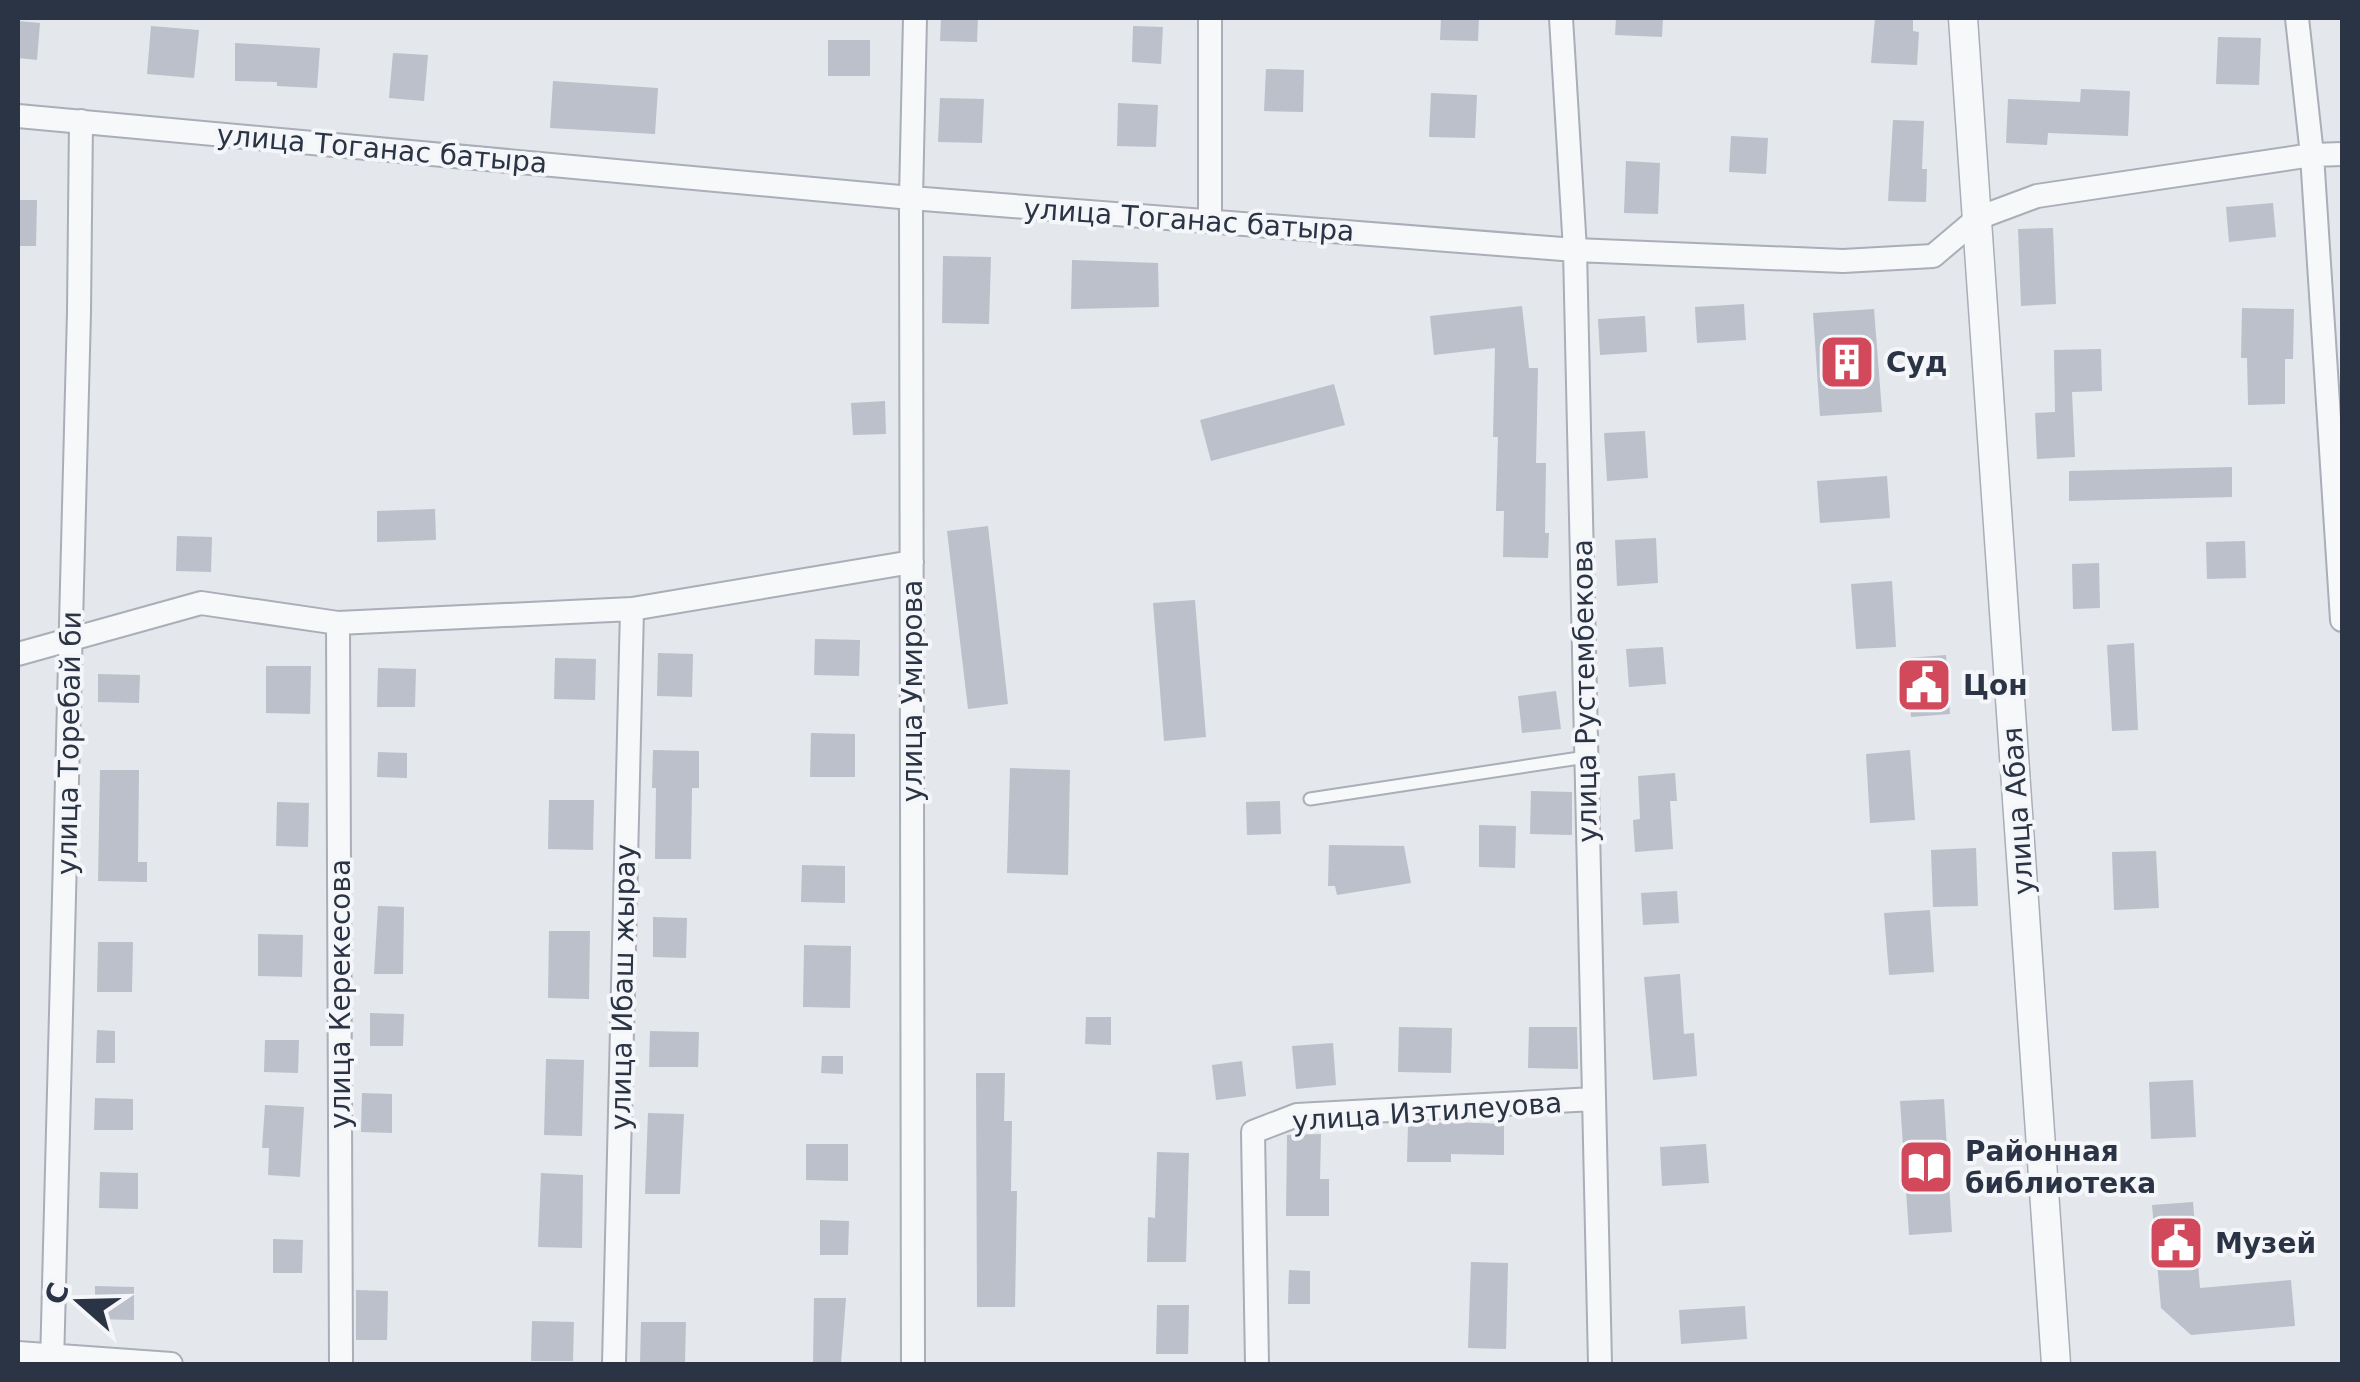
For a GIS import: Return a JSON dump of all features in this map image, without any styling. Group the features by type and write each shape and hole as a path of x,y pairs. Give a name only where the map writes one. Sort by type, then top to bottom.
{"street":[{"name":"улица Умирова","path":"914,1364 915,18"},
{"path":"1210,18 1210,221"},
{"name":"улица Рустембекова","path":"1561,18 1574,250 1600,1364"},
{"name":"улица Абая","path":"1964,18 2056,1364"},
{"path":"2297,18 2312,155 2340,538 2342,620"},
{"name":"улица Тоганас батыра","path":"18,116 912,198 1574,250 1844,262 1932,256 1978,218 2037,196 2312,155 2342,154"},
{"name":"улица Торебай би","path":"52,1360 72,639 81,122"},
{"path":"18,654 201,603 338,623 632,609 912,562"},
{"name":"улица Ибаш жырау","path":"614,1364 632,609"},
{"name":"улица Керекесова","path":"338,623 340,1364"},
{"name":"улица Изтилеуова","path":"1257,1364 1254,1132 1298,1115 1594,1099"},
{"path":"18,1353 52,1360 171,1364"}],"lane":[{"path":"1310,799 1586,757"}],"building":[{"path":"941,18 978,18 977,42 940,41"},
{"path":"1441,18 1479,18 1478,41 1440,40"},
{"path":"1616,18 1663,18 1662,37 1615,35"},
{"path":"1875,18 1913,18 1913,31 1919,32 1917,65 1871,63"},
{"path":"18,21 40,23 37,60 18,58"},
{"path":"151,26 199,30 194,78 147,74"},
{"path":"1133,26 1163,27 1161,64 1132,62"},
{"path":"2218,37 2261,38 2259,85 2216,84"},
{"path":"828,40 870,40 870,76 828,76"},
{"path":"235,43 320,48 317,88 235,81"},
{"path":"393,53 428,55 424,101 389,98"},
{"path":"1266,69 1304,70 1303,112 1264,111"},
{"path":"553,81 658,88 655,134 550,128"},
{"path":"2081,89 2130,91 2128,136 2048,133 2047,145 2006,143 2008,99 2080,102"},
{"path":"1431,93 1477,95 1475,138 1429,137"},
{"path":"940,98 984,99 982,143 938,142"},
{"path":"1118,103 1158,105 1156,147 1117,146"},
{"path":"1893,120 1924,121 1922,169 1927,169 1926,202 1888,201"},
{"path":"1731,136 1768,138 1766,174 1729,172"},
{"path":"1626,161 1660,163 1658,214 1624,213"},
{"path":"18,200 37,200 36,246 18,246"},
{"path":"2273,203 2276,237 2229,242 2226,207"},
{"path":"2053,228 2056,304 2021,306 2018,229"},
{"path":"943,256 991,257 989,324 942,323"},
{"path":"1072,260 1158,263 1159,307 1071,309"},
{"path":"1744,304 1746,340 1697,343 1695,307"},
{"path":"1522,306 1529,368 1538,368 1536,463 1546,463 1548,558 1503,557 1504,511 1496,511 1498,437 1493,437 1495,348 1434,355 1430,316"},
{"path":"2242,308 2294,309 2293,359 2285,359 2285,404 2248,405 2247,358 2241,358"},
{"name":"Суд","path":"1874,309 1882,412 1820,416 1813,313"},
{"path":"1645,316 1647,352 1600,355 1598,319"},
{"path":"2101,349 2102,391 2072,392 2075,457 2037,459 2035,413 2055,412 2054,350"},
{"path":"1334,384 1345,425 1211,461 1200,420"},
{"path":"885,401 886,434 853,435 851,403"},
{"path":"1645,431 1648,478 1607,481 1604,433"},
{"path":"2232,467 2232,497 2069,501 2069,471"},
{"path":"1887,476 1890,518 1820,523 1817,481"},
{"path":"435,509 436,540 377,542 377,511"},
{"path":"988,526 1008,704 968,709 947,531"},
{"path":"177,536 212,537 211,572 176,571"},
{"path":"1656,538 1658,583 1617,586 1615,540"},
{"path":"2245,541 2246,578 2207,579 2206,542"},
{"path":"2099,563 2100,608 2073,609 2072,564"},
{"path":"1892,581 1896,647 1856,649 1851,584"},
{"path":"1195,600 1206,737 1164,741 1153,603"},
{"path":"815,639 860,640 859,676 814,675"},
{"path":"2134,643 2138,730 2112,731 2107,645"},
{"path":"1663,647 1666,684 1629,687 1626,649"},
{"path":"658,653 693,654 692,697 657,696"},
{"path":"1946,655 1950,714 1911,717 1907,658"},
{"path":"555,658 596,659 595,700 554,699"},
{"path":"266,666 311,666 310,714 266,713"},
{"path":"378,668 416,669 415,707 377,707"},
{"path":"98,674 140,675 139,703 98,702"},
{"path":"1556,691 1561,729 1522,733 1518,696"},
{"path":"811,733 855,734 855,777 810,777"},
{"path":"653,750 699,751 699,788 692,788 691,859 655,859"},
{"path":"1910,750 1915,820 1870,823 1866,754"},
{"path":"378,752 407,753 407,778 377,777"},
{"path":"1010,768 1070,770 1068,875 1007,873"},
{"path":"100,770 139,770 138,862 147,862 147,882 98,881"},
{"path":"1675,773 1677,801 1670,801 1673,849 1635,852 1633,820 1640,819 1638,776"},
{"path":"1531,791 1572,792 1572,835 1530,834"},
{"path":"549,800 594,800 593,850 548,849"},
{"path":"1280,801 1281,834 1247,835 1246,802"},
{"path":"277,802 309,803 308,847 276,846"},
{"path":"1479,825 1516,826 1515,868 1479,867"},
{"path":"1329,845 1404,846 1411,883 1337,895 1335,886 1328,886"},
{"path":"1976,848 1978,906 1933,907 1931,850"},
{"path":"2156,851 2159,908 2114,910 2112,852"},
{"path":"802,865 845,866 845,903 801,902"},
{"path":"1677,891 1679,923 1643,925 1641,893"},
{"path":"378,906 404,907 403,974 374,974"},
{"path":"1930,910 1934,972 1889,975 1884,913"},
{"path":"653,917 687,918 686,958 653,957"},
{"path":"549,931 590,931 589,999 548,998"},
{"path":"258,934 303,935 302,977 258,976"},
{"path":"98,942 133,942 132,992 97,992"},
{"path":"804,945 851,946 850,1008 803,1007"},
{"path":"1680,974 1684,1034 1694,1033 1697,1076 1653,1080 1644,977"},
{"path":"370,1013 404,1014 403,1046 370,1046"},
{"path":"1086,1017 1111,1017 1111,1045 1085,1044"},
{"path":"1399,1027 1452,1028 1451,1073 1398,1072"},
{"path":"1529,1027 1577,1027 1578,1069 1528,1068"},
{"path":"97,1030 115,1031 115,1063 96,1063"},
{"path":"650,1031 699,1032 698,1067 649,1067"},
{"path":"265,1040 299,1040 298,1073 264,1072"},
{"path":"1333,1043 1336,1085 1296,1089 1292,1046"},
{"path":"822,1056 843,1056 843,1074 821,1073"},
{"path":"546,1059 584,1060 582,1136 544,1135"},
{"path":"1242,1061 1246,1096 1216,1100 1212,1065"},
{"path":"976,1073 1005,1073 1004,1121 1012,1121 1011,1191 1017,1191 1015,1307 977,1307"},
{"path":"2193,1080 2196,1137 2151,1139 2149,1082"},
{"path":"362,1093 392,1094 392,1133 361,1132"},
{"path":"95,1098 133,1099 133,1130 94,1130"},
{"name":"Районная библиотека","path":"1944,1099 1952,1232 1909,1235 1900,1101"},
{"path":"265,1105 304,1107 300,1177 268,1175 269,1148 262,1148"},
{"path":"648,1113 684,1114 680,1194 645,1194"},
{"path":"1408,1124 1504,1124 1504,1155 1451,1154 1451,1162 1407,1162"},
{"path":"1321,1134 1320,1179 1329,1179 1329,1216 1286,1216 1287,1135"},
{"path":"806,1144 848,1144 848,1181 806,1180"},
{"path":"1706,1144 1709,1183 1662,1186 1660,1147"},
{"path":"1157,1152 1189,1153 1186,1262 1147,1262 1148,1217 1155,1218"},
{"path":"100,1172 138,1173 138,1209 99,1208"},
{"path":"541,1173 583,1175 582,1248 538,1247"},
{"name":"Музей","path":"2193,1202 2200,1288 2291,1280 2295,1326 2191,1335 2161,1308 2152,1205"},
{"path":"820,1220 849,1221 848,1255 820,1255"},
{"path":"273,1239 303,1240 302,1273 273,1273"},
{"path":"1471,1262 1508,1263 1506,1349 1468,1348"},
{"path":"1289,1270 1310,1271 1310,1304 1288,1304"},
{"path":"95,1286 134,1287 134,1320 95,1319"},
{"path":"356,1290 388,1291 387,1340 356,1340"},
{"path":"814,1298 846,1298 841,1364 813,1364"},
{"path":"1157,1305 1189,1305 1188,1354 1156,1354"},
{"path":"1745,1306 1747,1339 1681,1344 1679,1310"},
{"path":"532,1321 574,1322 573,1361 531,1361"},
{"path":"641,1322 686,1322 685,1364 640,1364"}],"place":[{"name":"Суд","path":"1847,362"},
{"name":"Цон","path":"1924,685"},
{"name":"Районная библиотека","path":"1926,1167"},
{"name":"Музей","path":"2176,1243"}]}
